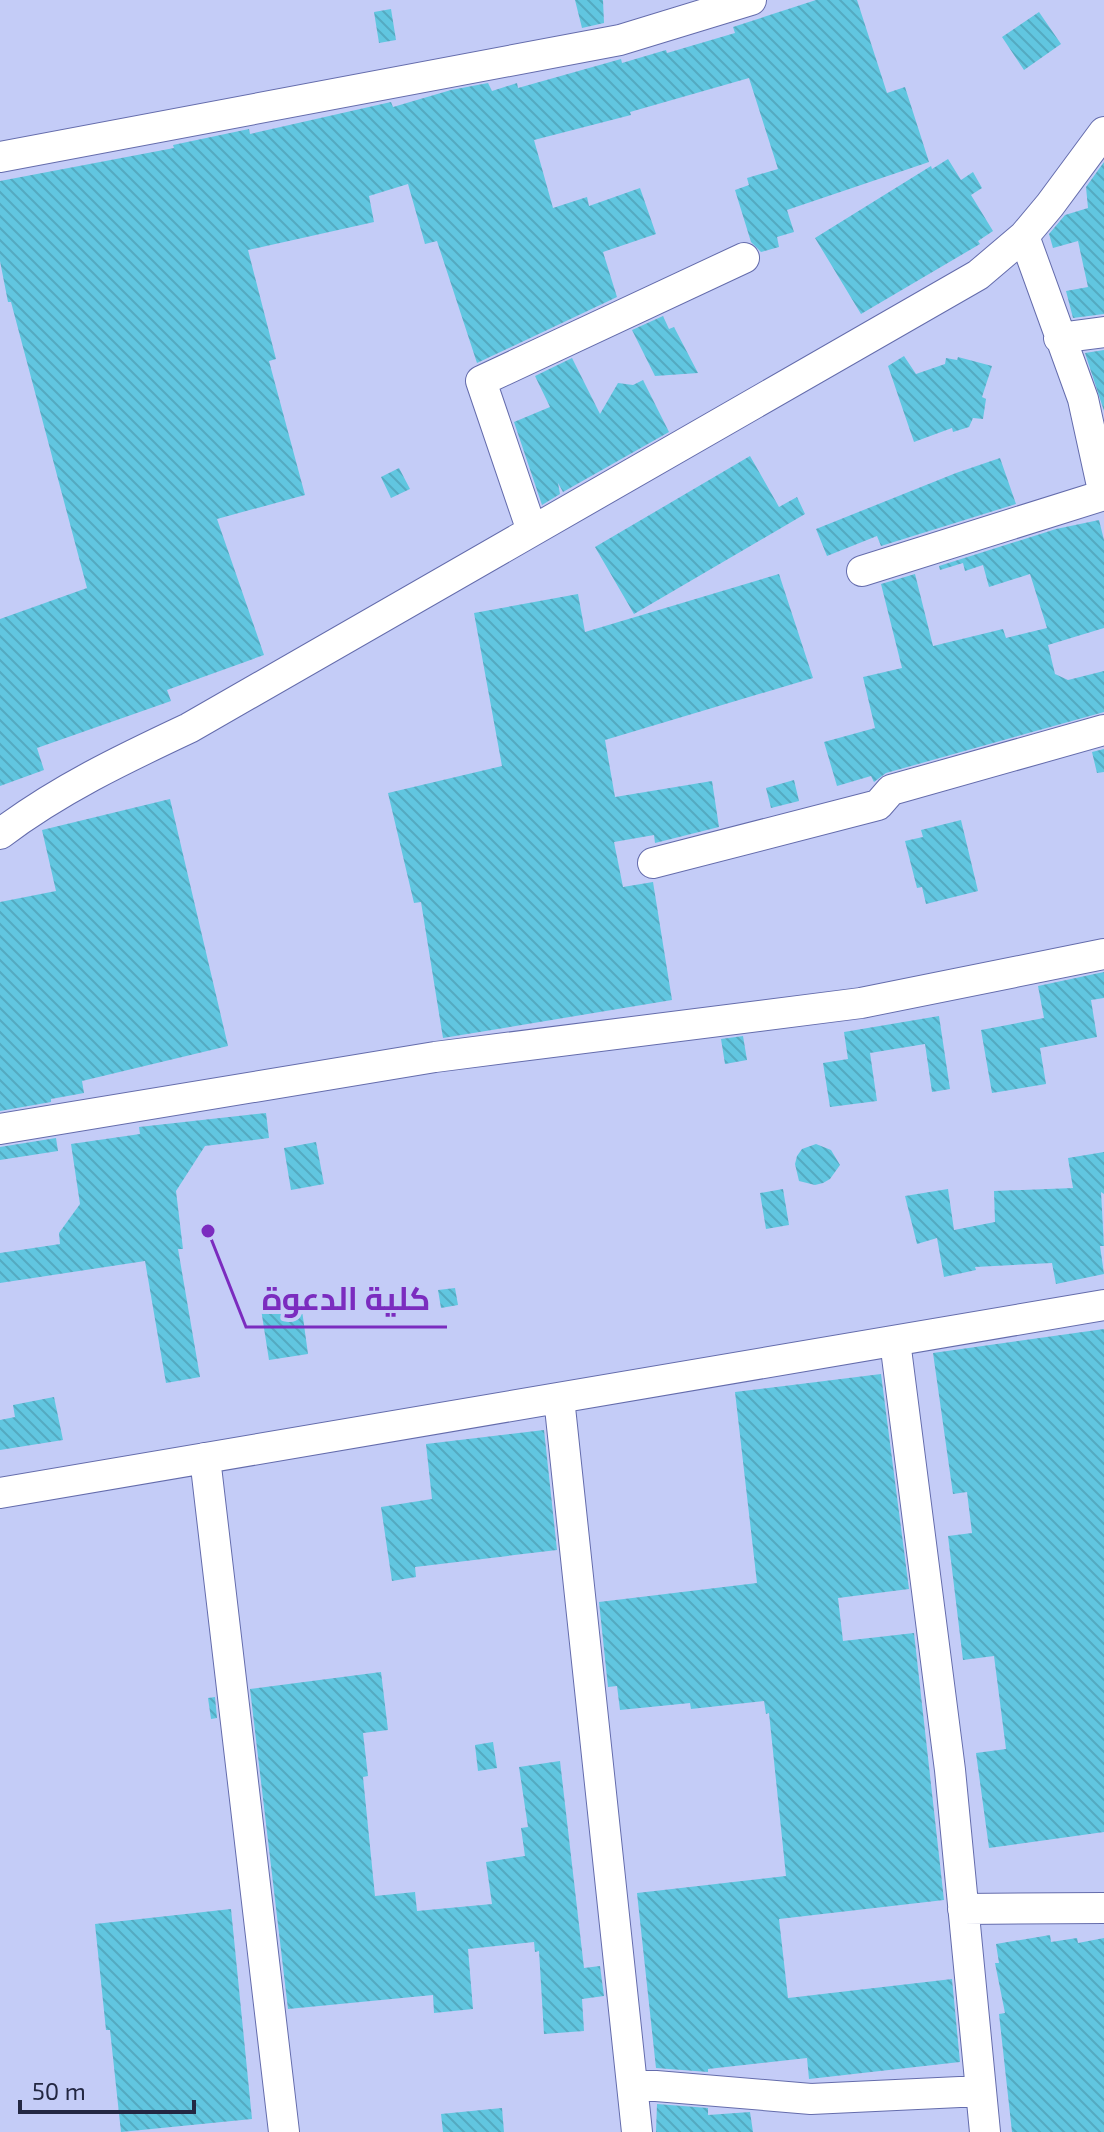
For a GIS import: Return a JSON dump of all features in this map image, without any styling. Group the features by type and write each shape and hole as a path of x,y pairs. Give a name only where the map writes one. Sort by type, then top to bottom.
{"street":[{"path":"0,157 620,40 751,0"},
{"path":"0,834 39,804 116,762 189,728 978,275 1024,236 1104,132"},
{"path":"862,571 1104,495 1094,398 1059,338 1024,236"},
{"path":"532,531 481,381 744,258"},
{"path":"1059,338 1104,332"},
{"path":"653,863 878,805 891,790 1104,730"},
{"path":"0,1129 435,1057 861,1003 1104,954"},
{"path":"0,1493 1104,1305"},
{"path":"895,1341 950,1770 985,2132"},
{"path":"559,1398 637,2132"},
{"path":"205,1458 284,2132"},
{"path":"963,1909 1104,1908"},
{"path":"632,2084 811,2099 981,2091"}],"building":[{"path":"575,0 603,0 604,23 582,28"},
{"path":"816,0 857,0 887,93 905,87 929,162 787,210 794,232 777,237 779,247 761,252 751,242 735,190 749,185 747,178 778,169 749,78 630,112 631,115 534,140 553,208 587,197 589,206 640,188 656,234 603,252 617,297 477,363 437,241 425,244 408,184 369,196 374,222 248,250 276,359 269,361 305,495 217,519 264,655 167,690 171,701 37,748 44,770 0,786 0,619 87,588 11,302 8,302 0,261 0,181 174,148 173,145 249,129 250,134 391,102 393,107 488,83 492,91 517,83 518,88 621,59 622,63 666,50 667,53 735,33 733,27"},
{"path":"391,9 396,40 379,43 374,12"},
{"path":"1039,12 1061,44 1024,70 1002,37"},
{"path":"948,159 961,180 973,172 982,188 971,195 993,231 978,241 980,244 861,314 815,238 931,166 932,169"},
{"path":"1104,162 1104,314 1073,318 1066,291 1088,287 1078,241 1053,248 1049,234 1065,215 1088,208 1086,187"},
{"path":"663,316 669,329 674,327 698,373 655,376 632,330"},
{"path":"1104,350 1104,411 1085,353"},
{"path":"904,356 916,374 945,364 946,358 957,360 958,357 992,366 982,397 986,399 983,419 973,418 969,427 953,432 952,428 914,442 888,366"},
{"path":"572,358 600,414 618,383 633,385 643,380 669,432 563,492 558,483 560,494 542,505 514,422 550,407 535,376"},
{"path":"750,456 779,507 797,497 805,514 634,614 595,547"},
{"path":"1000,458 1016,504 881,546 877,536 827,556 816,529"},
{"path":"399,468 410,489 391,498 381,477"},
{"path":"1099,520 1104,540 1104,628 1048,645 1055,674 1068,680 1104,671 1104,712 886,773 874,782 871,776 837,786 824,742 875,728 863,677 902,668 881,584 915,574 933,646 1003,629 1006,638 1047,628 1030,574 989,587 983,565 965,571 963,563 940,570 939,566 1056,529"},
{"path":"779,574 813,678 605,740 615,797 712,781 719,827 655,843 654,835 614,842 623,887 653,882 672,1000 443,1038 421,902 414,903 388,793 502,766 474,613 578,594 585,632"},
{"path":"1104,749 1104,772 1097,773 1092,752"},
{"path":"794,780 799,801 771,808 766,788"},
{"path":"170,799 228,1046 82,1081 84,1093 0,1111 0,902 56,891 42,830"},
{"path":"961,820 978,891 926,904 922,887 917,888 905,841 923,837 921,830"},
{"path":"1104,972 1104,998 1091,1000 1097,1037 1040,1048 1046,1084 992,1093 981,1030 1044,1018 1038,986"},
{"path":"939,1016 950,1089 932,1092 925,1044 870,1053 877,1101 830,1107 823,1063 848,1059 844,1032"},
{"path":"743,1036 747,1060 725,1064 721,1039"},
{"path":"266,1113 269,1138 205,1146 176,1191 183,1249 178,1249 200,1377 166,1383 145,1261 0,1283 0,1253 60,1244 59,1233 80,1204 71,1144 140,1134 139,1127"},
{"path":"56,1138 58,1151 0,1160 0,1147"},
{"path":"316,1142 324,1184 291,1190 284,1148"},
{"path":"816,1144 831,1150 840,1165 830,1179 815,1185 799,1181 795,1164 802,1149"},
{"path":"1104,1152 1104,1194 1101,1192 1104,1246 1100,1246 1104,1274 1056,1284 1052,1263 975,1267 976,1270 944,1277 937,1238 917,1244 905,1196 948,1189 954,1230 995,1222 994,1191 1073,1188 1068,1158"},
{"path":"783,1189 789,1225 766,1229 760,1193"},
{"path":"455,1288 458,1305 441,1308 438,1290"},
{"path":"301,1303 308,1354 269,1360 261,1309"},
{"path":"1104,1329 1104,1832 989,1848 976,1753 1006,1749 994,1656 963,1660 948,1536 972,1533 967,1492 953,1494 933,1353"},
{"path":"881,1374 909,1589 838,1598 843,1641 914,1633 944,1900 779,1919 788,1998 952,1979 960,2062 809,2079 807,2058 708,2069 708,2072 656,2068 637,1893 786,1876 769,1713 766,1714 764,1701 691,1709 690,1703 620,1710 617,1686 608,1687 599,1602 757,1583 735,1392"},
{"path":"54,1397 63,1440 0,1450 0,1420 15,1417 13,1405"},
{"path":"544,1430 557,1550 415,1567 416,1577 392,1581 381,1507 432,1499 426,1444"},
{"path":"381,1672 388,1730 363,1733 368,1776 363,1777 375,1896 415,1892 417,1911 492,1904 486,1862 525,1856 521,1828 528,1827 519,1767 560,1761 584,1968 600,1966 604,1996 582,1999 584,2031 544,2034 539,1951 535,1952 534,1942 468,1949 473,2009 434,2013 433,1995 288,2009 250,1689"},
{"path":"215,1697 217,1718 211,1719 208,1698"},
{"path":"493,1742 497,1768 478,1771 475,1745"},
{"path":"231,1909 252,2119 121,2132 95,1924"},
{"path":"1050,1935 1051,1942 1077,1938 1078,1943 1104,1938 1104,2132 1012,2132 999,2014 1005,2013 995,1963 999,1963 996,1944"},
{"path":"657,2104 708,2108 708,2115 750,2112 753,2132 656,2132"},
{"path":"502,2108 504,2132 443,2132 441,2114"}],"place":[{"name":"كلية الدعوة","path":"208,1231"}]}
